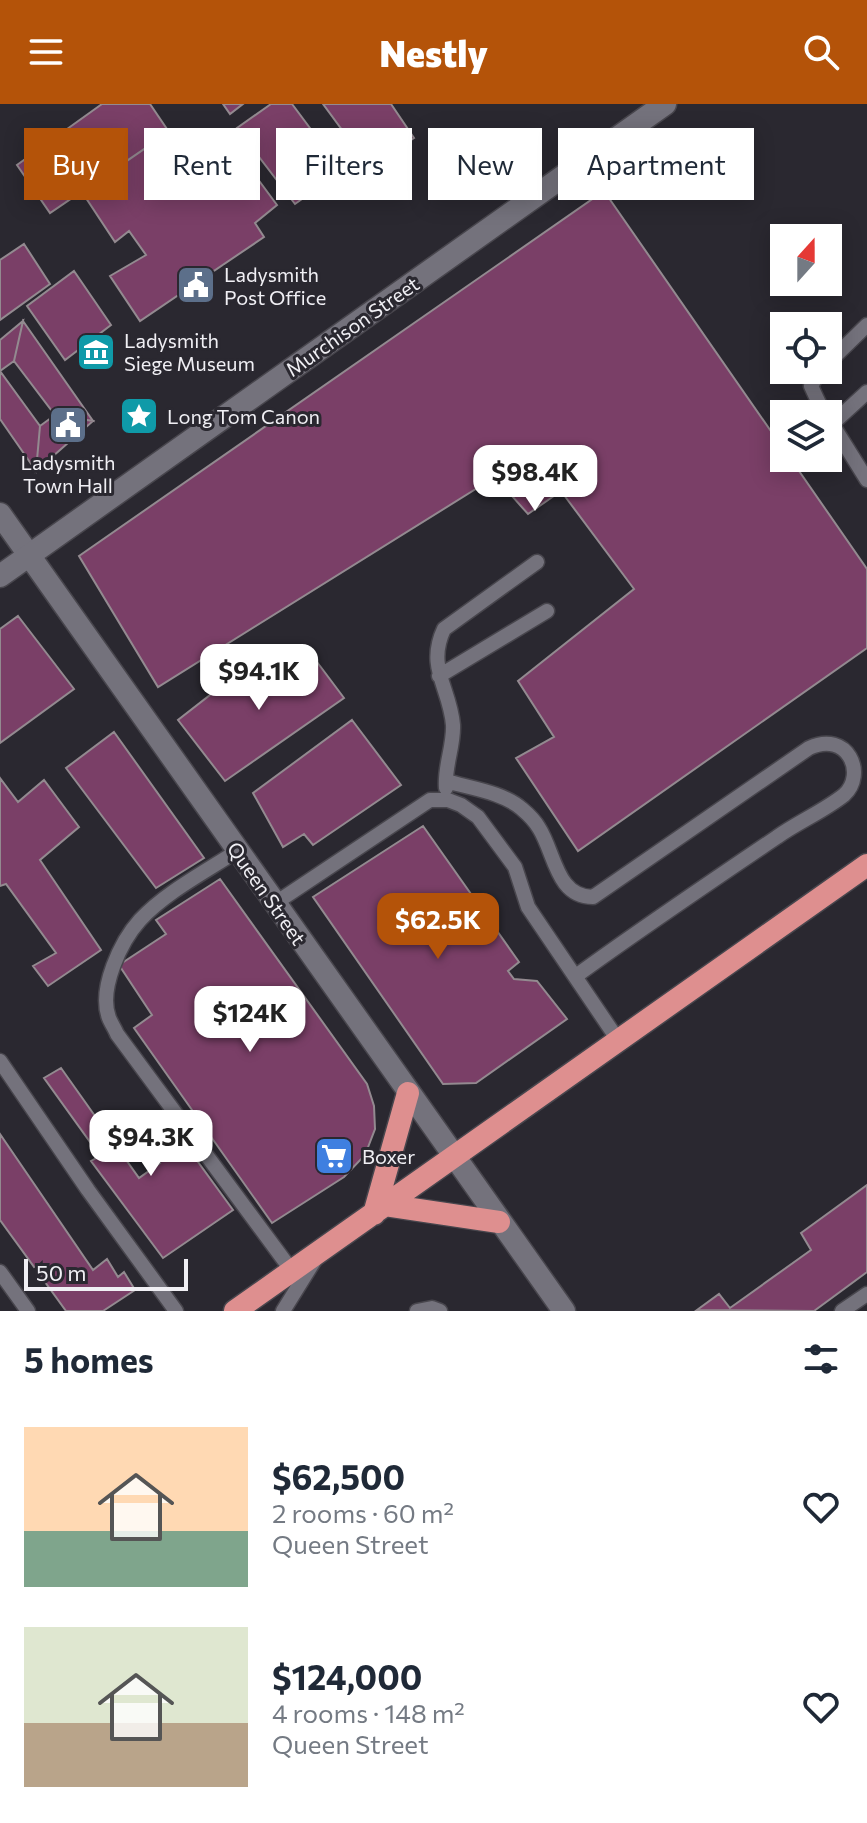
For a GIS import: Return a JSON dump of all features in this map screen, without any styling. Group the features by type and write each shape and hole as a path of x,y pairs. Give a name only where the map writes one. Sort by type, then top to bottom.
{"highway":[{"path":"235,1311 867,865"},
{"path":"380,1210 408,1093"},
{"path":"380,1210 499,1222"}],"street":[{"name":"Murchison Street","path":"0,576 665,104"},
{"name":"Queen Street","path":"0,514 564,1311"}],"lane":[{"path":"842,349 867,325"},
{"path":"842,409 867,392"},
{"path":"842,441 867,480"},
{"path":"448,800 446,781 453,727 439,676 437,644 444,629 537,562"},
{"path":"439,676 547,611"},
{"path":"446,781 500,797 519,807 539,827 562,880 583,897 593,897 809,748 822,742 833,743 843,747 851,758 855,782 846,793 793,826 576,976"},
{"path":"274,904 430,800 448,800 461,805 478,817 515,867 528,907 618,1040"},
{"path":"237,851 157,905 140,921 121,947 111,969 107,1015 117,1034 292,1271"},
{"path":"0,1061 176,1311"},
{"path":"283,1311 321,1251"},
{"path":"0,1272 28,1311"},
{"path":"842,1311 867,1294"},
{"path":"417,1311 432,1308 440,1311"}],"building":[{"path":"102,104 150,104 166,128 144,128 144,149 128,160 128,128 69,128"},
{"path":"223,104 243,104 230,114"},
{"path":"271,104 292,104 310,128 276,128 276,179 260,158 260,128 237,128"},
{"path":"323,104 391,104 407,128 341,128"},
{"path":"144,149 144,200 260,200 260,182 277,205 255,223 264,237 140,321 110,276 146,255 129,231 115,242 87,200 128,200 128,160"},
{"path":"24,160 24,175 17,165"},
{"path":"41,200 69,200 50,213"},
{"path":"591,200 610,200 770,430 770,472 800,472 867,569 867,648 578,851 516,758 554,737 518,681 634,589 561,491 528,514 495,477 158,687 79,556"},
{"path":"24,244 50,284 0,320 0,260"},
{"path":"74,271 111,325 65,360 27,306"},
{"path":"23,321 14,361 0,371 0,340"},
{"path":"23,321 93,421 55,415 14,361"},
{"path":"0,371 40,426 36,471 0,419"},
{"path":"55,415 93,421 36,471 40,426"},
{"path":"18,616 74,689 0,743 0,629"},
{"path":"308,650 344,698 225,781 178,720 260,656 276,677"},
{"path":"352,720 401,785 313,845 304,834 283,847 253,793"},
{"path":"114,732 204,858 156,888 66,768"},
{"path":"0,778 18,802 44,780 79,827 40,860 101,950 48,986 33,966 56,953 6,884 0,886"},
{"path":"423,826 519,962 508,971 514,979 537,981 567,1019 476,1083 443,1084 313,897"},
{"path":"220,879 367,1084 374,1106 375,1129 365,1155 344,1177 272,1223 134,1028 152,1015 119,965 166,934 156,920"},
{"path":"61,1068 139,1178 160,1163 146,1143 171,1125 233,1210 163,1258 91,1161 100,1156 44,1078"},
{"path":"0,1134 93,1270 107,1259 118,1277 124,1272 135,1290 103,1311 66,1311 0,1220"},
{"path":"867,1185 867,1272 814,1311 697,1310 719,1294 730,1308 811,1250 801,1233"}],"place":[{"name":"Ladysmith Post Office","path":"196,285"},
{"name":"Ladysmith Siege Museum","path":"96,352"},
{"name":"Long Tom Canon","path":"139,416"},
{"name":"Ladysmith Town Hall","path":"68,425"},
{"name":"Boxer","path":"334,1156"}]}
